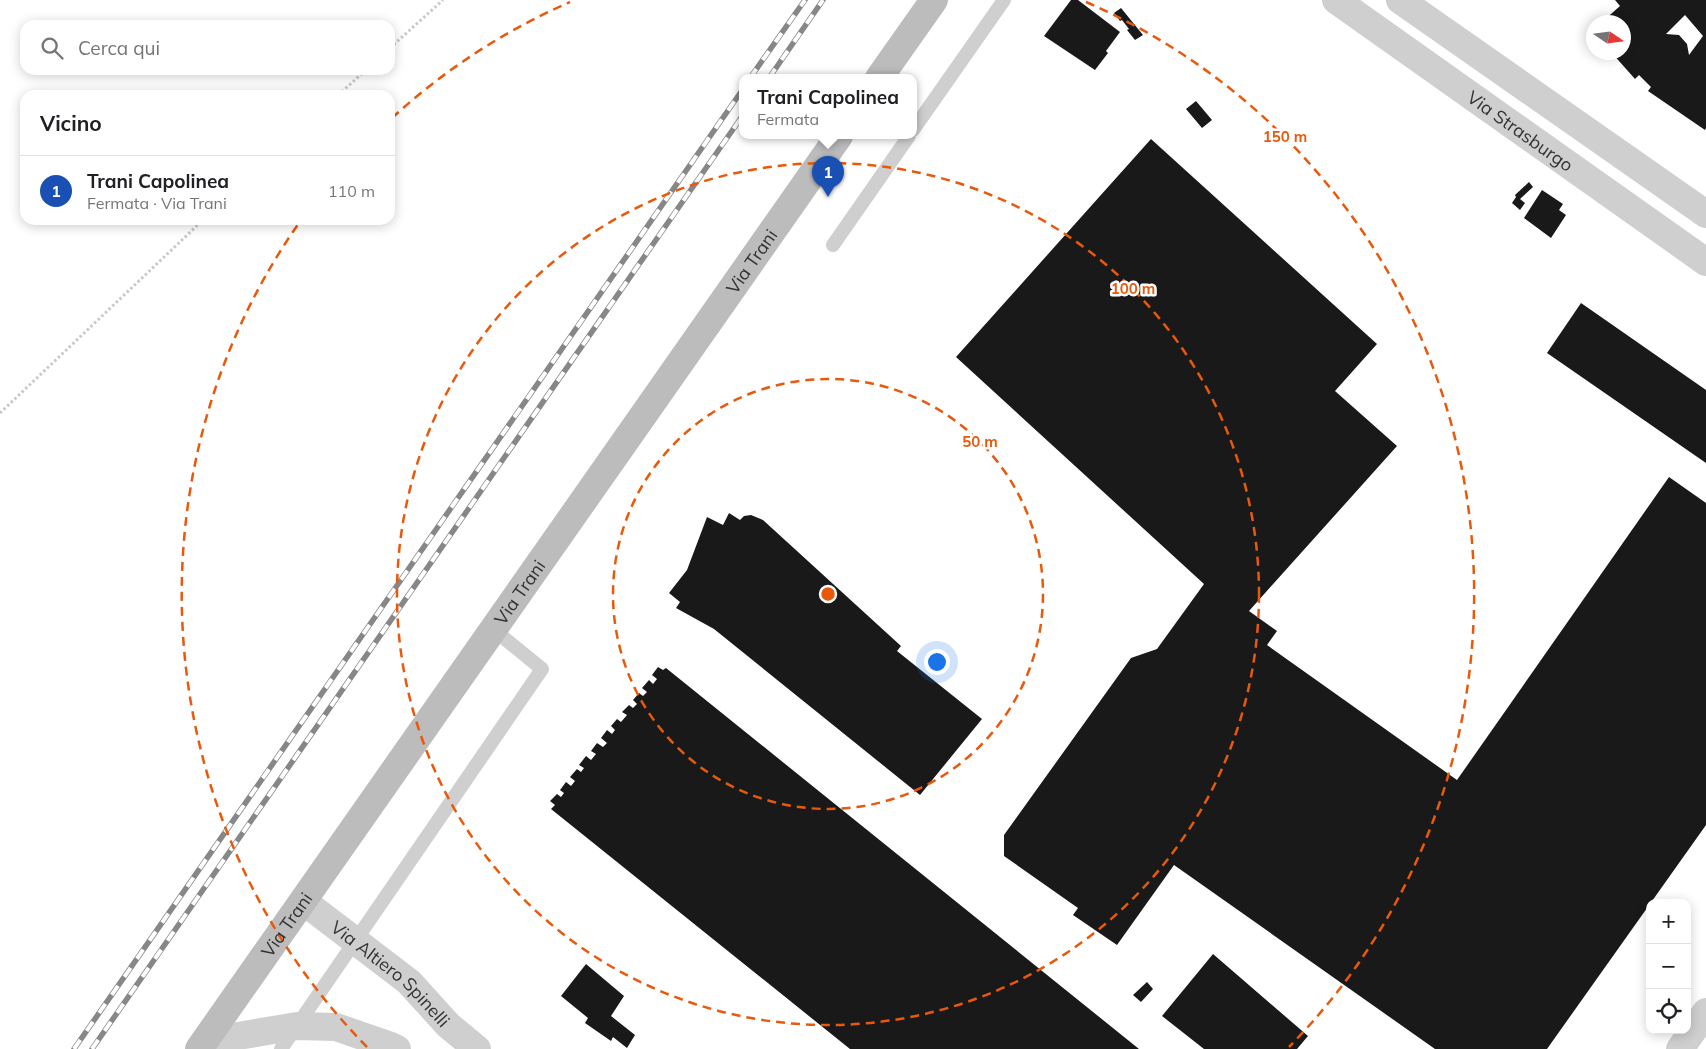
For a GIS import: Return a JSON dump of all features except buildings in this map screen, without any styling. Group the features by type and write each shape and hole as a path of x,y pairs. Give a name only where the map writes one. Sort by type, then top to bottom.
{"main road":[{"path":"882,74 934,0"},
{"name":"Via Trani","path":"199,1049 837,139"}],"street":[{"name":"Via Strasburgo","path":"1336,0 1706,262"},
{"path":"1400,0 1706,214"},
{"name":"Via Altiero Spinelli","path":"302,901 409,982 448,1025 477,1049"},
{"path":"1680,1049 1706,1012"},
{"path":"212,1049 238,1036 297,1026 336,1027 397,1049"}],"lane":[{"path":"917,124 1004,0"},
{"path":"833,245 907,139"},
{"path":"281,1049 542,668 493,629"}],"path":[{"path":"395,43 443,0"},
{"path":"344,90 360,75"},
{"path":"0,413 198,225"}],"railway":[{"path":"753,74 805,0"},
{"path":"772,74 823,0"},
{"path":"74,1049 739,95"},
{"path":"92,1049 739,121"}],"place":[{"name":"Trani Capolinea","path":"828,197"}]}
